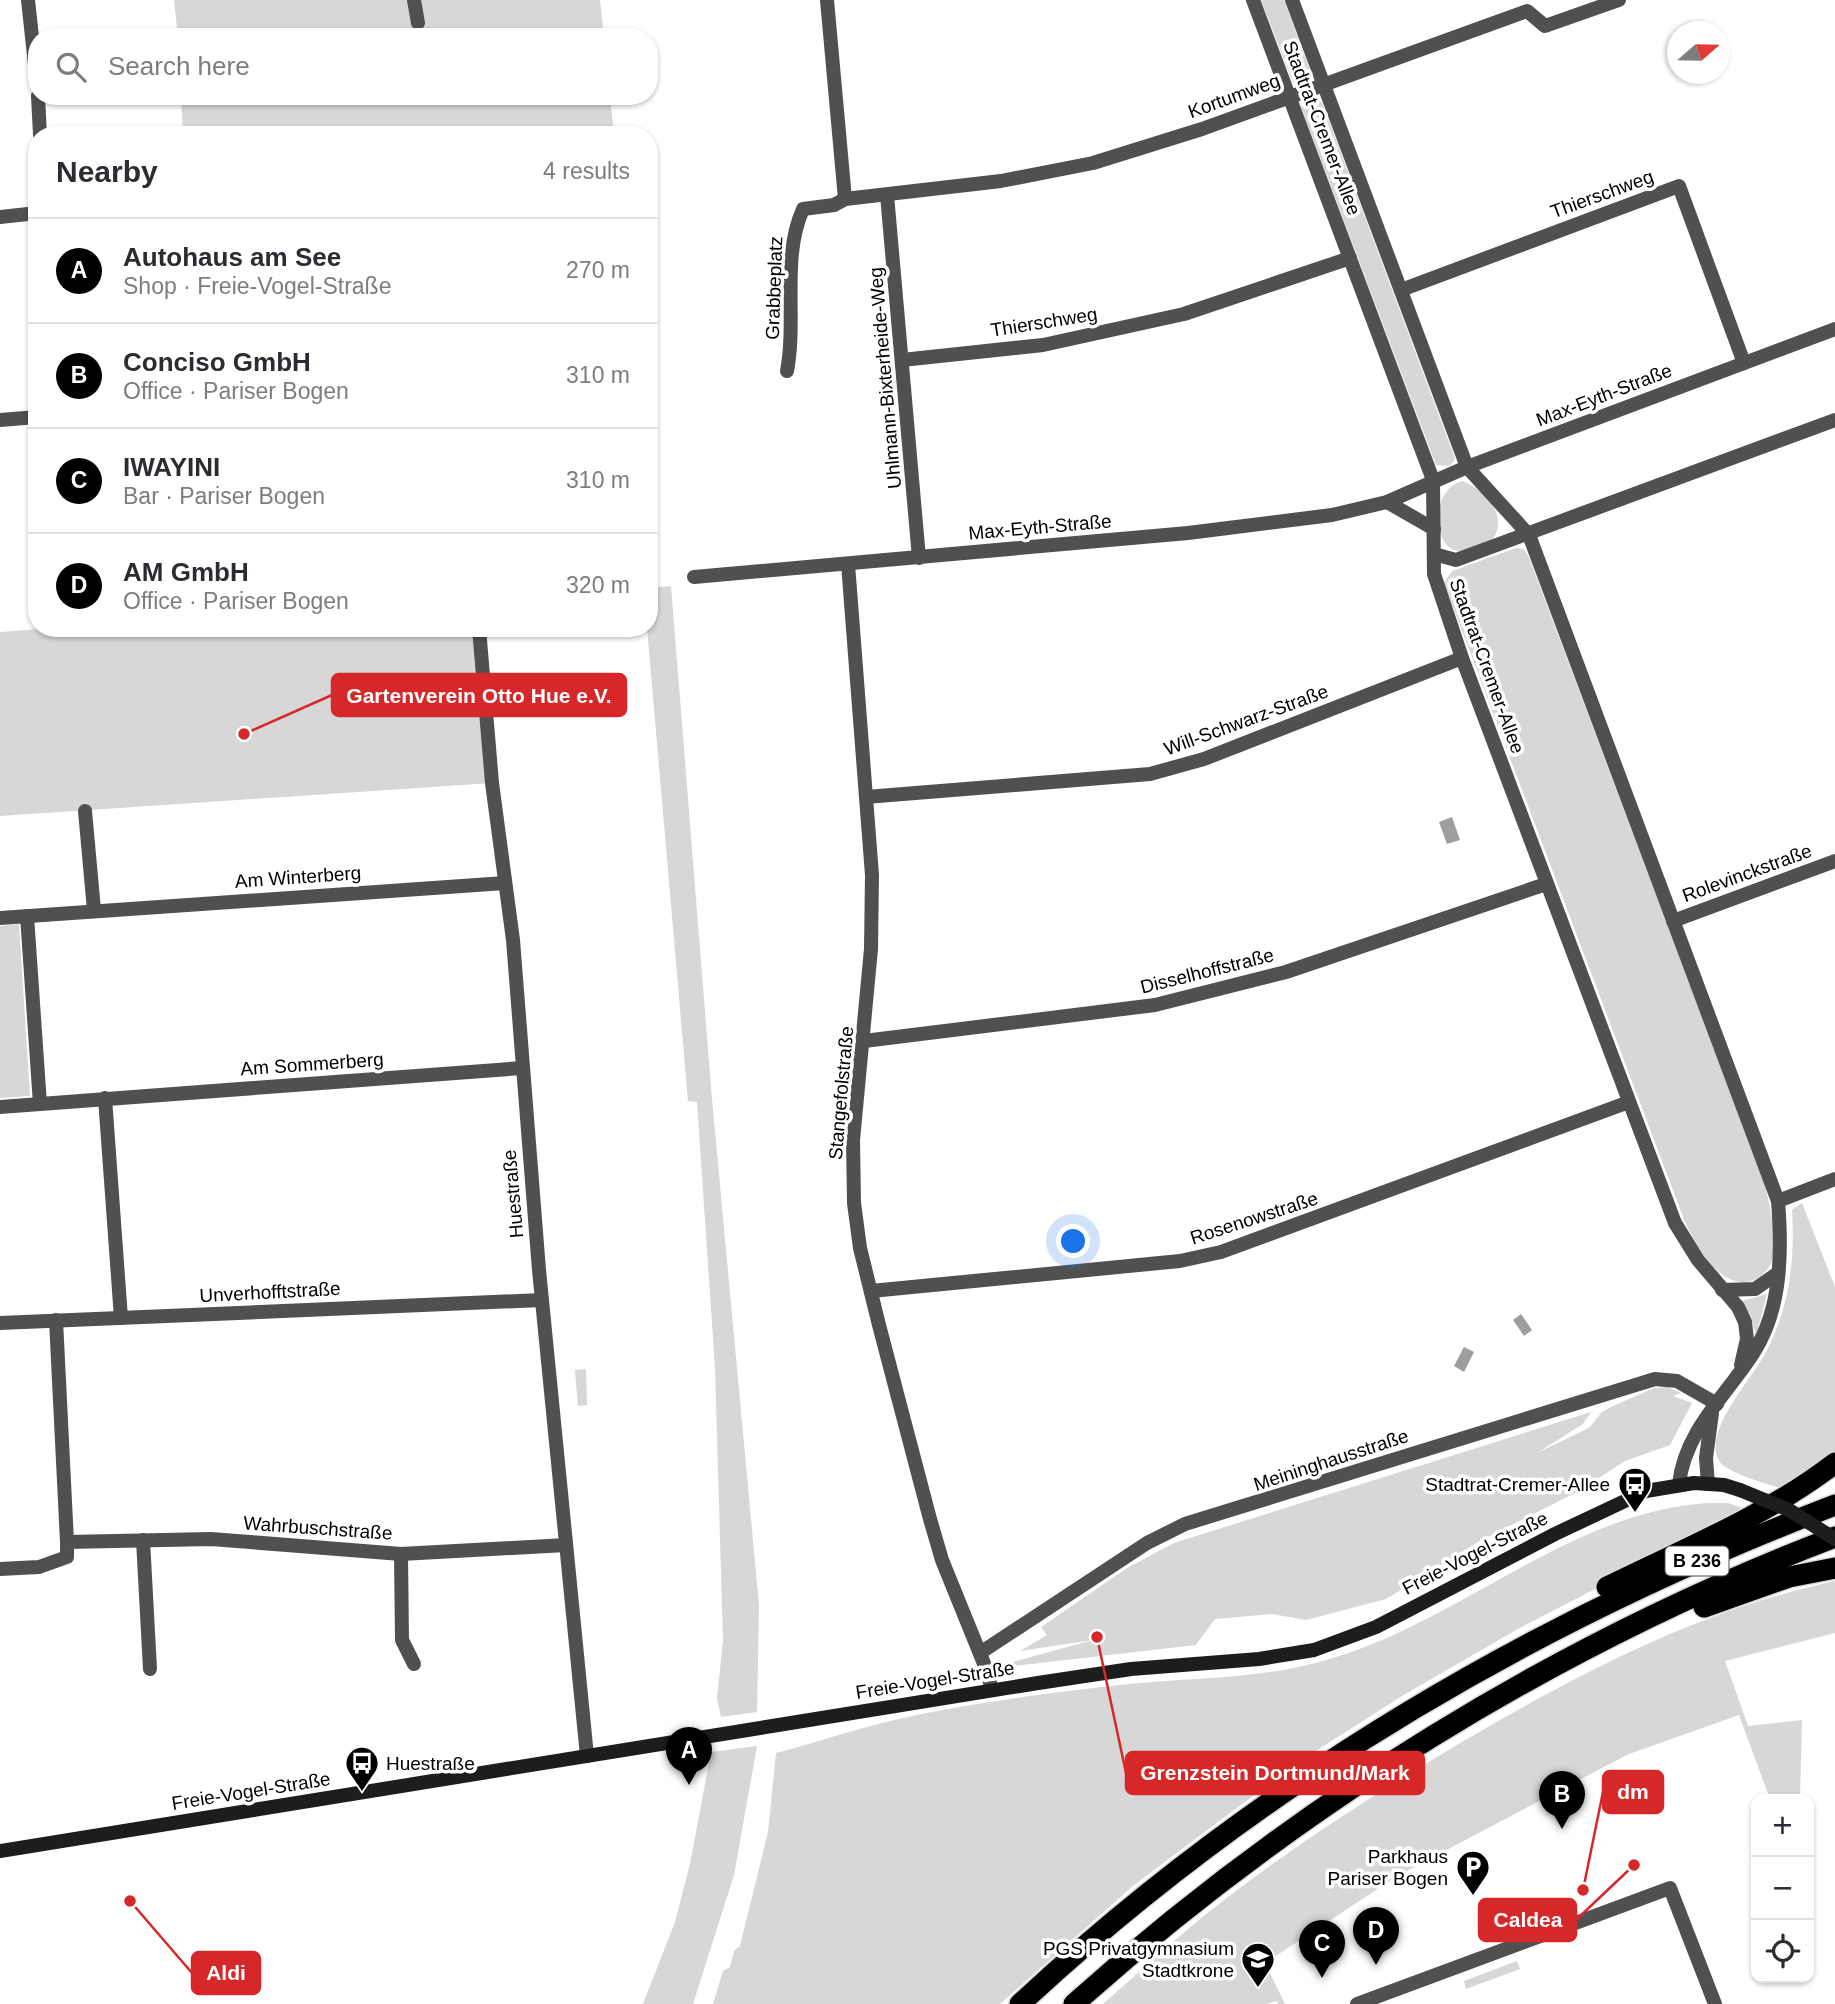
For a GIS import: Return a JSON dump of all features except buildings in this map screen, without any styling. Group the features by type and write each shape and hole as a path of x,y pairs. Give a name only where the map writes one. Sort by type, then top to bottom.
{"highway":[{"path":"1561,1624 1595,1593 1750,1517 1796,1492 1835,1464"},
{"name":"B 236","path":"1020,2004 1166,1879 1300,1780 1440,1690 1561,1624 1744,1540 1835,1505"},
{"name":"B 236","path":"1074,2004 1199,1899 1317,1812 1447,1729 1685,1600 1835,1538"},
{"path":"1594,1647 1657,1628 1758,1586 1835,1568"}],"street":[{"path":"28,0 31,28"},
{"path":"414,0 418,23"},
{"path":"827,0 845,200"},
{"name":"Stadtrat-Cremer-Allee","path":"1253,0 1433,480 1434,574 1462,658 1675,1223 1698,1260 1738,1307 1745,1322 1747,1339 1740,1370"},
{"name":"Stadtrat-Cremer-Allee","path":"1292,0 1467,467 1529,535 1778,1201 1781,1239 1772,1311 1761,1340 1715,1408 1699,1425 1681,1469 1679,1484"},
{"name":"Kortumweg","path":"887,195 1001,181 1093,163 1202,129 1527,11 1545,26 1619,0"},
{"path":"38,105 40,126"},
{"name":"Thierschweg","path":"1401,289 1679,186 1744,363"},
{"name":"Grabbeplatz","path":"788,371 793,340 793,232 803,209 887,195"},
{"name":"Uhlmann-Bixterheide-Weg","path":"887,195 919,558"},
{"path":"0,216 28,214"},
{"name":"Thierschweg","path":"902,359 1043,345 1171,317 1297,278 1350,258"},
{"name":"Max-Eyth-Straße","path":"694,577 919,558 1332,515 1388,502 1433,480 1835,329"},
{"path":"0,420 28,418"},
{"path":"1434,554 1456,560 1835,419"},
{"path":"1388,502 1434,529"},
{"name":"Stangefolstraße","path":"848,564 866,797 872,937 853,1140 854,1191 860,1248 942,1560 992,1690"},
{"name":"Huestraße","path":"480,637 587,1756"},
{"name":"Will-Schwarz-Straße","path":"866,797 1163,771 1204,759 1462,658"},
{"path":"85,811 94,910"},
{"name":"Rolevinckstraße","path":"1673,921 1835,861"},
{"name":"Am Winterberg","path":"0,918 505,883"},
{"name":"Disselhoffstraße","path":"864,1041 1155,1005 1286,972 1546,884"},
{"path":"27,916 40,1104"},
{"name":"Am Sommerberg","path":"0,1107 522,1068"},
{"path":"105,1098 121,1318"},
{"name":"Rosenowstraße","path":"871,1291 1180,1261 1221,1252 1629,1102"},
{"path":"1778,1201 1835,1179"},
{"path":"1722,1290 1755,1289 1778,1273"},
{"name":"Unverhofftstraße","path":"0,1324 542,1300"},
{"path":"0,1569 39,1567 67,1557 56,1320"},
{"name":"Meininghausstraße","path":"980,1653 1147,1543 1185,1524 1655,1379 1676,1381 1715,1408"},
{"name":"Stadtrat-Cremer-Allee","path":"1707,1484 1706,1458 1715,1408"},
{"name":"Freie-Vogel-Straße","path":"0,1852 992,1690 1131,1669 1259,1659 1314,1650 1376,1626 1629,1497 1679,1484 1707,1484 1741,1490 1789,1510 1835,1538"},
{"name":"Wahrbuschstraße","path":"67,1542 211,1539 401,1554 566,1545"},
{"path":"143,1540 150,1669"},
{"path":"401,1554 402,1640 414,1664"},
{"path":"1357,2004 1670,1888 1715,2004"}],"shaded area":[{"path":"174,0 600,0 603,28 177,28"},
{"path":"1261,0 1284,0 1311,73 1305,84 1293,83"},
{"path":"1310,97 1322,102 1453,453 1455,459 1450,466 1436,465 1301,107"},
{"path":"181,105 611,105 613,126 183,126"},
{"path":"1462,481 1487,497 1497,514 1498,523 1491,541 1460,551 1450,548 1443,540 1438,518 1444,495 1452,486"},
{"path":"1516,548 1523,549 1528,555 1765,1184 1773,1222 1774,1252 1769,1267 1754,1280 1731,1280 1721,1274 1703,1255 1685,1222 1444,583 1452,571"},
{"path":"671,586 712,1099 759,1605 757,1712 721,1717 717,1698 723,1641 715,1368 697,1102 688,1101 648,637 658,637 658,587"},
{"path":"28,630 28,637 480,637 492,783 0,816 0,632"},
{"path":"1452,817 1460,840 1447,844 1439,822"},
{"path":"19,924 30,1096 0,1098 0,926"},
{"path":"1802,1203 1835,1287 1835,1454 1784,1489 1729,1469 1718,1459 1716,1447 1724,1418 1761,1361 1781,1316 1793,1247 1792,1210"},
{"path":"1767,1294 1756,1337 1751,1317 1741,1301"},
{"path":"1521,1314 1532,1330 1524,1336 1513,1320"},
{"path":"1464,1347 1474,1352 1464,1372 1454,1366"},
{"path":"586,1369 587,1405 578,1406 575,1370"},
{"path":"1667,1387 1681,1393 1673,1396 1692,1403 1670,1445 1625,1461 1579,1491 1478,1542 1386,1599 1306,1620 1272,1614 1215,1619 1196,1645 1006,1667 1009,1663 1093,1640 1020,1651 1047,1635 1041,1627 1127,1568 1174,1543 1591,1412 1583,1424 1537,1453 1589,1428 1602,1412 1611,1407 1654,1388"},
{"path":"1708,1503 1728,1503 1748,1510 1516,1630 1402,1696 1297,1763 1134,1885 1000,2004 713,2004 723,1971 730,1967 734,1951 740,1946 768,1832 776,1753 887,1722 987,1702 1129,1684 1258,1674 1308,1665 1381,1641 1563,1546 1609,1526 1658,1511"},
{"path":"1835,1581 1835,1633 1725,1661 1748,1726 1802,1720 1800,1794 1768,1794 1739,1715 1629,1754 1399,1875 1265,1963 1285,2004 1278,2004 1277,2001 1267,2004 1103,2004 1193,1925 1252,1879 1341,1817 1462,1742 1596,1668 1642,1646 1689,1626 1785,1593"},
{"path":"757,1746 734,1875 693,2004 643,2004 675,1922 690,1864 711,1752"},
{"path":"1517,1961 1520,1969 1466,1989 1464,1981"}],"place":[{"name":"Gartenverein Otto Hue e.V.","path":"244,734"},
{"name":"Stadtrat-Cremer-Allee","path":"1635,1514"},
{"name":"Grenzstein Dortmund/Mark","path":"1097,1637"},
{"name":"Autohaus am See","path":"689,1785"},
{"name":"Huestraße","path":"362,1793"},
{"name":"Conciso GmbH","path":"1562,1829"},
{"name":"Caldea","path":"1634,1865"},
{"name":"dm","path":"1583,1890"},
{"name":"Parkhaus Pariser Bogen","path":"1473,1897"},
{"name":"Aldi","path":"130,1901"},
{"name":"AM GmbH","path":"1376,1965"},
{"name":"IWAYINI","path":"1322,1978"},
{"name":"PGS Privatgymnasium Stadtkrone","path":"1258,1989"}]}
